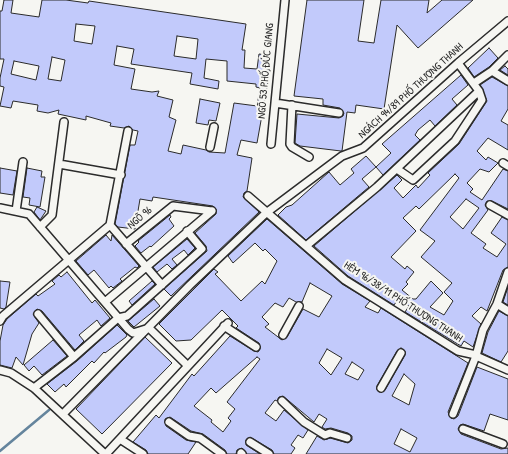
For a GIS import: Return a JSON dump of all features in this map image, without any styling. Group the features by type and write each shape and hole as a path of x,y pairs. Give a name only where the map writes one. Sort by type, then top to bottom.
{"street":[{"name":"NGÕ 53 PHỐ ĐỨC GIANG","path":"271,144 285,0"},
{"name":"NGÁCH 94/89 PHỐ THƯỢNG THANH","path":"63,414 190,285 266,213 342,156 363,148 458,63 508,21"},
{"path":"474,83 492,71 508,55"},
{"path":"396,169 413,180 455,141 482,100 474,83 458,63"},
{"path":"492,71 508,81"},
{"path":"306,246 377,187 478,91"},
{"path":"275,103 339,113"},
{"path":"292,106 290,144 292,147 309,157"},
{"path":"40,227 52,215 64,122"},
{"path":"210,148 214,128"},
{"path":"0,321 110,225 121,175 128,132"},
{"path":"16,211 22,162"},
{"path":"59,164 121,175"},
{"name":"HẺM 96/38/11 PHỐ THƯỢNG THANH","path":"248,196 345,280 458,351 476,355 508,370"},
{"path":"490,205 508,214"},
{"name":"NGÕ 96","path":"126,244 173,206 212,210 187,231"},
{"path":"0,208 29,214 70,259 118,318 133,333 149,328 188,366"},
{"path":"110,225 162,285"},
{"path":"34,388 74,357 118,318 127,316 202,250 187,231 105,302"},
{"path":"453,414 476,355 483,330 497,304 508,272"},
{"path":"497,304 508,311"},
{"path":"283,335 299,306"},
{"path":"38,314 74,357"},
{"path":"0,370 11,373 34,388 106,454 226,324 256,347"},
{"path":"381,388 401,353"},
{"path":"282,401 304,422 325,435 330,433 347,438"},
{"path":"169,422 188,436 200,438 222,454"},
{"path":"463,429 503,444"},
{"path":"120,439 143,454"},
{"path":"250,442 269,454"}],"building":[{"path":"4,0 13,0 11,13 39,17 42,0 66,0 88,3 89,1 246,24 242,50 245,50 244,68 257,69 259,54 266,55 265,70 270,70 257,143 241,140 237,155 252,158 247,191 244,193 243,197 259,212 171,296 164,289 207,251 206,246 195,233 216,214 216,209 213,206 153,197 152,201 140,199 135,229 118,227 115,224 130,145 135,145 138,131 133,130 129,126 124,128 110,126 111,123 86,116 86,120 58,114 59,110 48,113 37,111 38,105 13,101 11,108 0,106 4,87 0,86 4,59 0,59 0,11 2,11","holes":["76,24 95,26 92,44 74,41","177,36 198,39 196,59 174,56","117,46 134,49 131,64 192,73 190,84 218,89 219,81 204,78 206,59 227,61 227,81 256,84 256,87 260,88 257,106 234,103 225,153 209,152 183,145 181,154 168,151 176,120 169,117 173,100 157,96 159,91 152,92 131,89 135,69 114,65","52,57 65,60 61,81 48,79","14,61 39,66 36,80 11,74"]},
{"path":"307,0 364,0 358,41 374,43 381,0 429,0 427,13 442,0 473,0 418,48 397,25 384,109 356,105 355,113 347,112 341,151 300,146 295,143 297,114 339,118 343,116 344,113 340,108 323,105 323,99 294,96"},
{"path":"489,48 498,58 489,67 474,77 468,68"},
{"path":"505,66 508,69 508,75 500,70"},
{"path":"461,75 468,85 452,99 457,105 435,126 430,120 418,130 415,135 420,140 383,175 376,167 391,153 382,144"},
{"path":"492,77 508,86 508,109 501,121 508,125 508,150 488,138 477,151 486,160 488,157 498,163 489,172 480,169 467,183 473,189 470,192 482,200 503,169 508,171 508,209 492,201 487,201 485,205 488,210 471,233 486,244 483,248 497,257 506,244 491,233 502,217 508,220 508,267 503,270 487,311 481,307 472,316 481,324 473,347 464,341 461,346 405,312 409,306 399,298 394,305 348,276 314,246 397,175 402,180 394,188 403,198 416,185 418,188 430,175 428,173 459,144 487,101 480,85","holes":["455,174 459,178 420,230 435,241 421,257 452,283 444,292 453,301 444,315 430,307 443,293 431,281 416,299 413,299 402,290 408,284 406,282 414,272 407,266 405,269 391,257 416,231 403,218 416,206 419,209","466,199 479,208 463,229 450,217"]},
{"path":"200,99 220,103 216,121 209,120 208,125 196,123"},
{"path":"366,156 376,167 362,179 369,187 306,240 278,215 286,207 292,205 329,172 340,185 354,173 351,169"},
{"path":"0,168 17,171 13,195 0,193"},
{"path":"27,168 42,171 41,177 45,177 40,207 29,205 30,198 23,197"},
{"path":"37,207 46,211 40,220 34,212"},
{"path":"170,215 171,217 169,219 174,226 151,247 150,246 141,253 135,246 139,242 138,241"},
{"path":"267,219 342,284 370,301 365,307 378,313 381,308 468,363 448,412 451,418 454,419 458,416 477,367 508,379 508,420 490,414 484,431 463,424 460,425 458,429 461,434 501,449 508,448 508,454 306,454 317,436 324,440 330,438 348,443 352,440 352,436 348,433 331,428 325,429 322,427 327,419 319,414 314,422 283,396 279,397 277,401 275,400 265,413 276,421 284,410 308,430 303,438 298,435 291,445 295,448 291,454 274,454 272,450 250,437 246,440 246,445 260,454 247,454 242,448 237,450 236,454 227,454 225,450 203,434 191,431 170,417 165,419 166,426 186,440 196,442 188,454 148,454 146,450 133,442 156,415 159,418 192,374 194,376 230,336 254,351 258,352 260,349 259,343 236,328 238,326 222,310 191,340 176,341 159,324 214,269 218,272 215,274 241,301 262,281 265,284 277,261 265,249 263,251 255,243 233,263 228,256","holes":["310,283 332,296 319,317 303,309 287,337 282,340 265,327 269,324 262,317 275,303 283,307 289,298 296,302 302,302","401,348 405,351 405,355 385,390 379,392 377,390 377,386 397,351","327,349 342,358 331,375 319,363","257,357 260,359 227,402 235,409 228,418 231,421 223,432 211,422 212,420 194,406 211,388 216,393","352,362 364,370 358,380 345,374","404,374 415,384 409,405 392,396","401,429 417,438 410,452 394,444"]},
{"path":"106,235 111,241 112,235 139,266 137,268 135,267 120,279 122,281 113,288 111,286 109,288 94,270 88,275 76,261"},
{"path":"187,239 195,248 188,255 184,250 172,259 177,265 172,269 167,264 157,272 153,267"},
{"path":"67,272 92,303 95,300 110,318 101,326 97,320 79,335 84,341 75,350 42,311 37,309 33,314 39,323 32,334 23,365 16,357 12,368 0,365 0,341 3,325 7,319 36,294 38,296 55,284 52,281 59,275 61,277"},
{"path":"0,281 10,282 6,307 4,309 0,308"},
{"path":"152,281 155,284 132,305 129,301"},
{"path":"508,287 508,305 503,302"},
{"path":"154,299 160,306 134,327 128,321"},
{"path":"499,311 508,316 508,351 501,362 482,353 488,332"},
{"path":"117,325 127,335 126,337 105,353 104,352 94,363 92,361 66,387 64,384 55,392 47,384 77,361"},
{"path":"145,337 172,363 102,434 76,409"},
{"path":"53,340 67,356 42,375 34,366 29,371 24,365"}],"waterway":[{"path":"0,451 49,410"}]}
